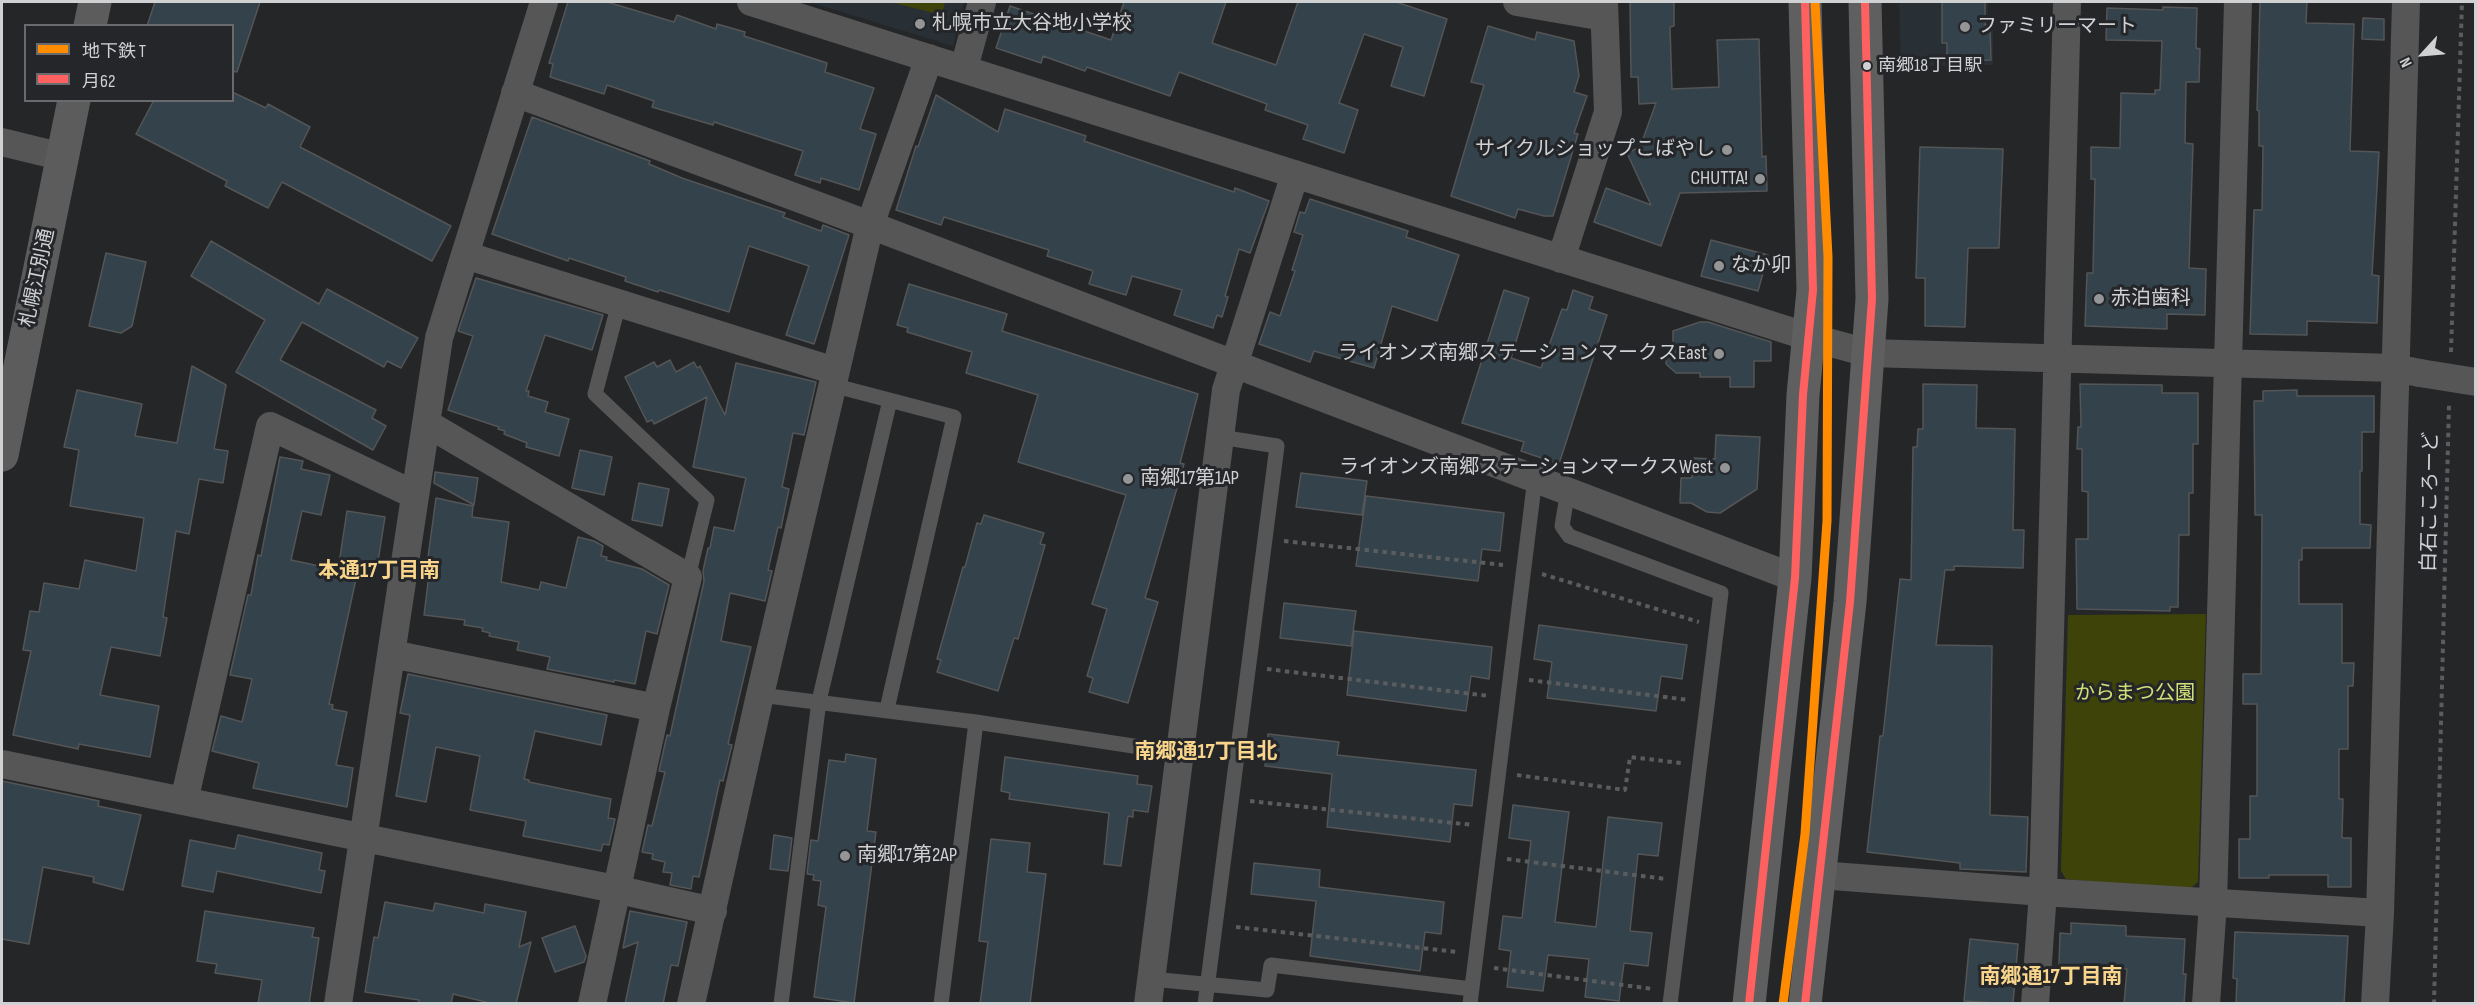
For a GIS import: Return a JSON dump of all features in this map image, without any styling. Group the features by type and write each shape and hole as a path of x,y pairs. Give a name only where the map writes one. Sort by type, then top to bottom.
{"highway":[{"path":"90,24 95,2"},
{"name":"札幌江別通","path":"2,455 5,420 74,102"}],"main road":[{"path":"1749,1004 1795,578 1803,395 1813,290 1805,2"},
{"path":"1805,1004 1850,602 1872,299 1865,2"}],"street":[{"path":"338,1004 439,338 544,2"},
{"path":"751,2 1809,337 1868,353 2229,362 2407,370 2475,381"},
{"path":"964,68 982,2"},
{"path":"1517,2 1604,9 1608,112 1561,259"},
{"path":"2035,1004 2043,892 2067,2"},
{"path":"2206,1004 2213,903 2238,2"},
{"path":"2374,1004 2407,370 2406,2"},
{"path":"691,1004 759,695 870,225 929,58"},
{"path":"515,93 870,225 1795,578"},
{"path":"2,141 63,157"},
{"path":"1150,991 1226,390 1294,174"},
{"path":"465,255 619,303 833,378"},
{"path":"426,423 688,577 656,708 591,1004"},
{"path":"184,801 270,426 415,495"},
{"path":"392,654 656,708"},
{"path":"2,764 713,911"},
{"path":"1819,874 2043,892 2380,913"}],"lane":[{"path":"619,303 595,394 707,500 688,577"},
{"path":"833,378 890,400 954,417 887,709"},
{"path":"781,1004 819,701 890,400"},
{"path":"1205,1004 1277,446 1220,437"},
{"path":"1150,991 1208,984 1267,990 1271,965 1471,996 1535,478"},
{"path":"1568,490 1562,526 1569,536 1721,593 1671,997"},
{"path":"759,695 887,709 1179,753"},
{"path":"941,1004 976,722"}],"path":[{"path":"2450,360 2462,2"},
{"name":"白石こころーど","path":"2434,1004 2449,394"},
{"path":"1265,539 1524,568 1716,628"},
{"path":"1249,667 1508,698"},
{"path":"1510,677 1707,702"},
{"path":"1499,772 1625,790 1630,757 1700,765"},
{"path":"1232,799 1492,827"},
{"path":"1488,856 1685,882"},
{"path":"1215,925 1476,960 1671,997"}],"shaded area":[{"name":"札幌市立大谷地小学校","path":"809,2 964,2 953,46"},
{"path":"1899,2 1988,2 1988,23 1993,23 1993,65 1901,66"}],"green space":[{"path":"890,2 945,2 942,15"},
{"name":"からまつ公園","path":"2206,614 2198,882 2188,890 2066,879 2061,871 2068,615"}],"building":[{"path":"155,2 260,2 237,72 234,71 234,24 148,24"},
{"path":"568,2 607,2 674,22 677,15 716,29 717,24 745,32 744,36 827,63 825,72 874,88 860,129 876,134 859,190 821,178 820,183 795,175 803,151 714,122 713,125 652,107 654,101 607,85 604,94 550,77 553,64 549,63"},
{"path":"1124,2 1226,2 1212,43 1276,65 1298,2 1396,2 1447,19 1424,96 1391,86 1403,47 1364,34 1339,103 1358,110 1344,153 1303,139 1308,125 1265,110 1267,104 1179,72 1170,96 1087,67 1085,71 1043,56 1041,63 996,48 1010,6 1111,40"},
{"path":"1630,2 1674,2 1674,26 1670,27 1672,89 1719,87 1717,40 1759,39 1762,157 1766,156 1767,191 1680,193 1661,246 1594,222 1606,188 1651,205 1627,153 1640,147 1656,103 1639,104 1638,77 1631,77"},
{"path":"1942,2 1985,2 1985,25 1990,25 1991,60 1947,61 1947,43 1942,43"},
{"path":"2260,2 2307,2 2306,23 2354,24 2350,151 2379,152 2372,275 2379,276 2377,323 2307,321 2307,335 2250,334 2254,210 2262,210 2263,146 2259,146 2259,111 2257,110"},
{"path":"2163,7 2197,8 2196,48 2200,49 2199,82 2186,82 2185,143 2193,144 2189,268 2206,269 2205,315 2167,314 2167,329 2085,326 2087,273 2093,273 2095,179 2091,179 2091,147 2120,148 2121,93 2155,94 2155,90 2160,90 2162,41 2106,40 2107,8 2163,10"},
{"path":"2363,18 2384,19 2384,40 2362,39"},
{"path":"1488,26 1535,40 1537,32 1574,41 1579,76 1574,92 1587,96 1574,133 1578,134 1553,216 1518,209 1515,218 1451,196 1484,85 1471,82"},
{"path":"234,93 266,108 268,104 310,127 300,147 451,226 432,261 282,182 268,208 225,186 227,181 136,134 153,102 234,102"},
{"path":"936,95 998,132 1005,109 1086,136 1084,141 1234,192 1235,188 1269,201 1250,253 1239,249 1225,296 1228,297 1222,317 1217,315 1213,328 1174,315 1182,290 1132,276 1126,295 1089,284 1093,271 1047,256 1049,250 944,217 941,225 896,210 916,146 918,147"},
{"path":"532,117 650,161 649,164 682,178 785,213 783,217 821,231 823,225 849,235 814,344 786,335 809,266 749,246 729,312 659,290 658,292 625,281 626,277 569,258 568,261 492,234"},
{"path":"1920,147 2003,149 1999,248 1968,248 1965,327 1925,326 1925,278 1916,278"},
{"path":"1310,199 1408,231 1406,237 1459,255 1437,321 1392,306 1374,368 1314,351 1310,362 1259,344 1270,312 1280,316 1295,271 1292,270 1303,235 1294,232 1300,212 1305,213"},
{"path":"1711,240 1768,255 1758,291 1701,276"},
{"path":"211,241 319,304 327,289 418,338 401,368 387,361 384,367 302,322 280,360 376,410 372,418 386,426 373,450 236,372 265,320 191,276"},
{"path":"106,253 146,262 132,326 121,333 89,326"},
{"path":"476,278 603,315 592,350 545,335 526,391 529,391 528,396 548,402 545,412 569,419 559,456 526,447 527,443 504,434 505,431 498,429 499,427 448,410 473,336 458,331"},
{"name":"南郷17第1AP","path":"909,284 1007,314 1002,331 1198,394 1180,463 1184,464 1145,598 1158,602 1128,703 1089,692 1093,678 1087,676 1107,609 1092,604 1126,495 1018,462 1038,395 966,373 972,352 907,332 908,328 897,325"},
{"path":"1504,290 1529,298 1511,358 1541,368 1562,309 1567,310 1573,290 1593,297 1589,309 1607,315 1559,464 1521,451 1524,442 1462,423"},
{"name":"ライオンズ南郷ステーションマークスEast","path":"1700,322 1708,322 1771,342 1771,361 1754,361 1754,387 1730,387 1730,377 1700,377 1700,373 1676,373 1666,364 1667,348 1673,348 1673,331"},
{"path":"670,360 676,372 694,362 697,368 700,366 725,415 736,363 816,382 804,435 793,433 782,487 789,489 781,528 778,527 768,570 772,571 765,601 730,593 721,641 751,647 728,744 732,745 723,781 720,780 699,877 693,876 691,889 670,885 672,873 663,872 665,862 652,859 653,854 642,852 648,825 652,826 665,772 659,771 667,735 670,736 704,581 703,571 708,548 710,548 714,527 734,531 746,478 693,467 707,397 654,424 652,420 647,422 625,377 654,362 657,367"},
{"path":"192,366 226,385 214,449 228,451 223,483 199,479 189,534 176,531 163,617 167,618 160,656 111,647 100,695 159,706 150,757 79,744 78,749 13,735 31,651 23,650 30,611 39,612 44,583 79,589 85,560 136,571 144,518 70,506 79,450 64,447 77,390 142,404 135,436 177,443"},
{"path":"1923,384 1977,385 1976,428 2015,429 2013,530 2024,530 2023,568 1954,566 1954,570 1945,570 1936,645 1992,646 1990,815 2028,817 2026,872 1960,869 1960,863 1867,852 1880,736 1883,736 1900,579 1911,580 1913,447 1917,447 1918,429 1923,429"},
{"path":"2080,384 2162,385 2162,393 2198,393 2198,444 2193,444 2193,493 2189,493 2189,535 2179,535 2178,607 2170,607 2170,611 2077,609 2076,539 2088,539 2088,492 2082,491 2082,449 2077,449 2078,427 2081,427"},
{"path":"2297,390 2297,396 2374,396 2374,432 2362,432 2362,471 2360,471 2360,524 2371,525 2370,548 2302,548 2302,560 2299,560 2299,604 2342,604 2342,663 2354,663 2353,686 2348,686 2348,749 2339,749 2339,799 2343,799 2342,838 2351,838 2351,887 2328,887 2328,875 2269,875 2269,878 2239,878 2239,839 2250,839 2250,796 2257,796 2257,704 2243,704 2243,674 2261,674 2262,515 2255,515 2254,401 2263,401 2263,391"},
{"name":"ライオンズ南郷ステーションマークスWest","path":"1716,435 1760,437 1757,489 1720,513 1707,512 1691,503 1680,503 1681,478 1692,478 1693,458 1715,459"},
{"path":"580,450 612,457 604,495 572,488"},
{"path":"280,457 303,461 301,469 330,475 321,515 302,511 291,560 338,570 347,511 385,517 377,568 359,565 329,704 333,705 332,709 347,712 336,765 353,768 347,807 253,788 259,763 212,751 221,716 242,722 252,679 230,675 248,595 251,595 258,555 261,556"},
{"path":"435,472 478,478 474,505 434,483"},
{"path":"1301,473 1367,481 1362,515 1296,507"},
{"path":"639,483 669,489 662,526 632,520"},
{"path":"1366,496 1504,513 1500,551 1482,549 1478,581 1356,566"},
{"path":"436,498 473,506 472,517 509,522 501,582 539,590 541,582 566,588 578,537 603,546 601,556 607,557 606,560 642,569 669,585 657,634 646,631 635,684 547,669 550,657 517,650 519,642 489,636 490,633 482,631 483,628 464,625 465,620 424,615 431,558 428,557"},
{"path":"984,515 1044,533 1040,544 1045,545 1018,639 1014,638 998,691 937,672 941,660 937,659 963,567 965,567 977,523 981,524"},
{"path":"1284,603 1356,611 1351,646 1280,638"},
{"path":"1539,625 1687,645 1682,679 1661,676 1656,711 1547,698 1552,662 1534,659"},
{"path":"1354,631 1492,647 1489,679 1471,676 1466,711 1347,695"},
{"path":"408,674 607,715 601,745 535,731 524,779 529,782 611,799 608,818 615,819 609,845 603,844 601,851 523,836 526,821 470,810 480,756 436,747 426,802 396,796 410,715 400,713"},
{"path":"1268,734 1339,742 1337,755 1476,770 1472,806 1454,804 1450,842 1327,827 1332,774 1265,766"},
{"name":"南郷17第2AP","path":"846,754 876,759 867,831 876,832 854,1003 814,997 826,907 818,905 821,881 813,880 814,875 807,874 811,840 818,841 829,760 845,762"},
{"path":"1005,757 1138,776 1137,784 1152,786 1148,812 1133,810 1133,817 1128,816 1121,866 1104,864 1109,813 1009,799 1010,793 1001,791"},
{"path":"2,781 99,801 98,806 141,815 123,890 93,882 94,877 43,867 29,944 2,939"},
{"path":"1513,805 1569,812 1555,922 1596,927 1608,817 1662,823 1658,856 1638,854 1630,931 1652,933 1648,966 1624,963 1619,1001 1585,997 1589,959 1548,955 1543,991 1507,987 1511,951 1499,949 1503,916 1522,918 1531,841 1509,838"},
{"path":"238,835 322,853 319,870 325,871 321,893 217,871 213,892 182,886 190,840 235,849"},
{"path":"774,835 792,838 788,871 770,869"},
{"path":"991,839 1030,843 1027,872 1046,874 1030,1004 980,1004 988,942 979,941"},
{"path":"1254,863 1320,870 1319,887 1444,902 1441,934 1425,932 1420,971 1310,956 1316,901 1251,894"},
{"path":"385,902 433,911 435,903 484,913 485,904 526,912 519,947 531,942 516,1004 494,1004 453,994 451,1004 418,1004 419,1000 365,992 374,937 378,938"},
{"path":"205,911 314,928 312,937 319,938 309,1004 258,1004 262,980 215,973 217,964 197,961"},
{"path":"630,911 687,922 678,966 671,965 663,1004 625,1004 638,942 623,948"},
{"path":"2071,923 2126,926 2126,936 2185,939 2184,1004 2124,1004 2127,969 2059,965 2060,933 2071,934"},
{"path":"575,926 586,956 584,962 555,972 542,938"},
{"path":"2235,932 2348,936 2344,1004 2236,1004 2237,979 2233,978"},
{"path":"1970,939 2018,944 2013,1004 1964,1001"}],"metro line":[{"name":"T","path":"1783,1004 1805,834 1827,521 1828,257 1815,2"}],"transit line":[{"name":"月62","path":"1749,1004 1795,578 1803,395 1813,290 1805,2"},
{"name":"月62","path":"1805,1004 1850,602 1872,299 1865,2"}],"place":[{"name":"札幌市立大谷地小学校","path":"920,24"},
{"name":"ファミリーマート","path":"1965,27"},
{"name":"南郷18丁目駅","path":"1867,66"},
{"name":"サイクルショップこばやし","path":"1727,150"},
{"name":"CHUTTA!","path":"1760,179"},
{"name":"なか卯","path":"1719,266"},
{"name":"赤泊歯科","path":"2099,299"},
{"name":"ライオンズ南郷ステーションマークスEast","path":"1719,354"},
{"name":"ライオンズ南郷ステーションマークスWest","path":"1725,468"},
{"name":"南郷17第1AP","path":"1128,479"},
{"name":"南郷17第2AP","path":"845,856"}],"district":[{"name":"本通17丁目南","path":"379,572"},
{"name":"南郷通17丁目北","path":"1206,753"},
{"name":"南郷通17丁目南","path":"2051,978"}]}
